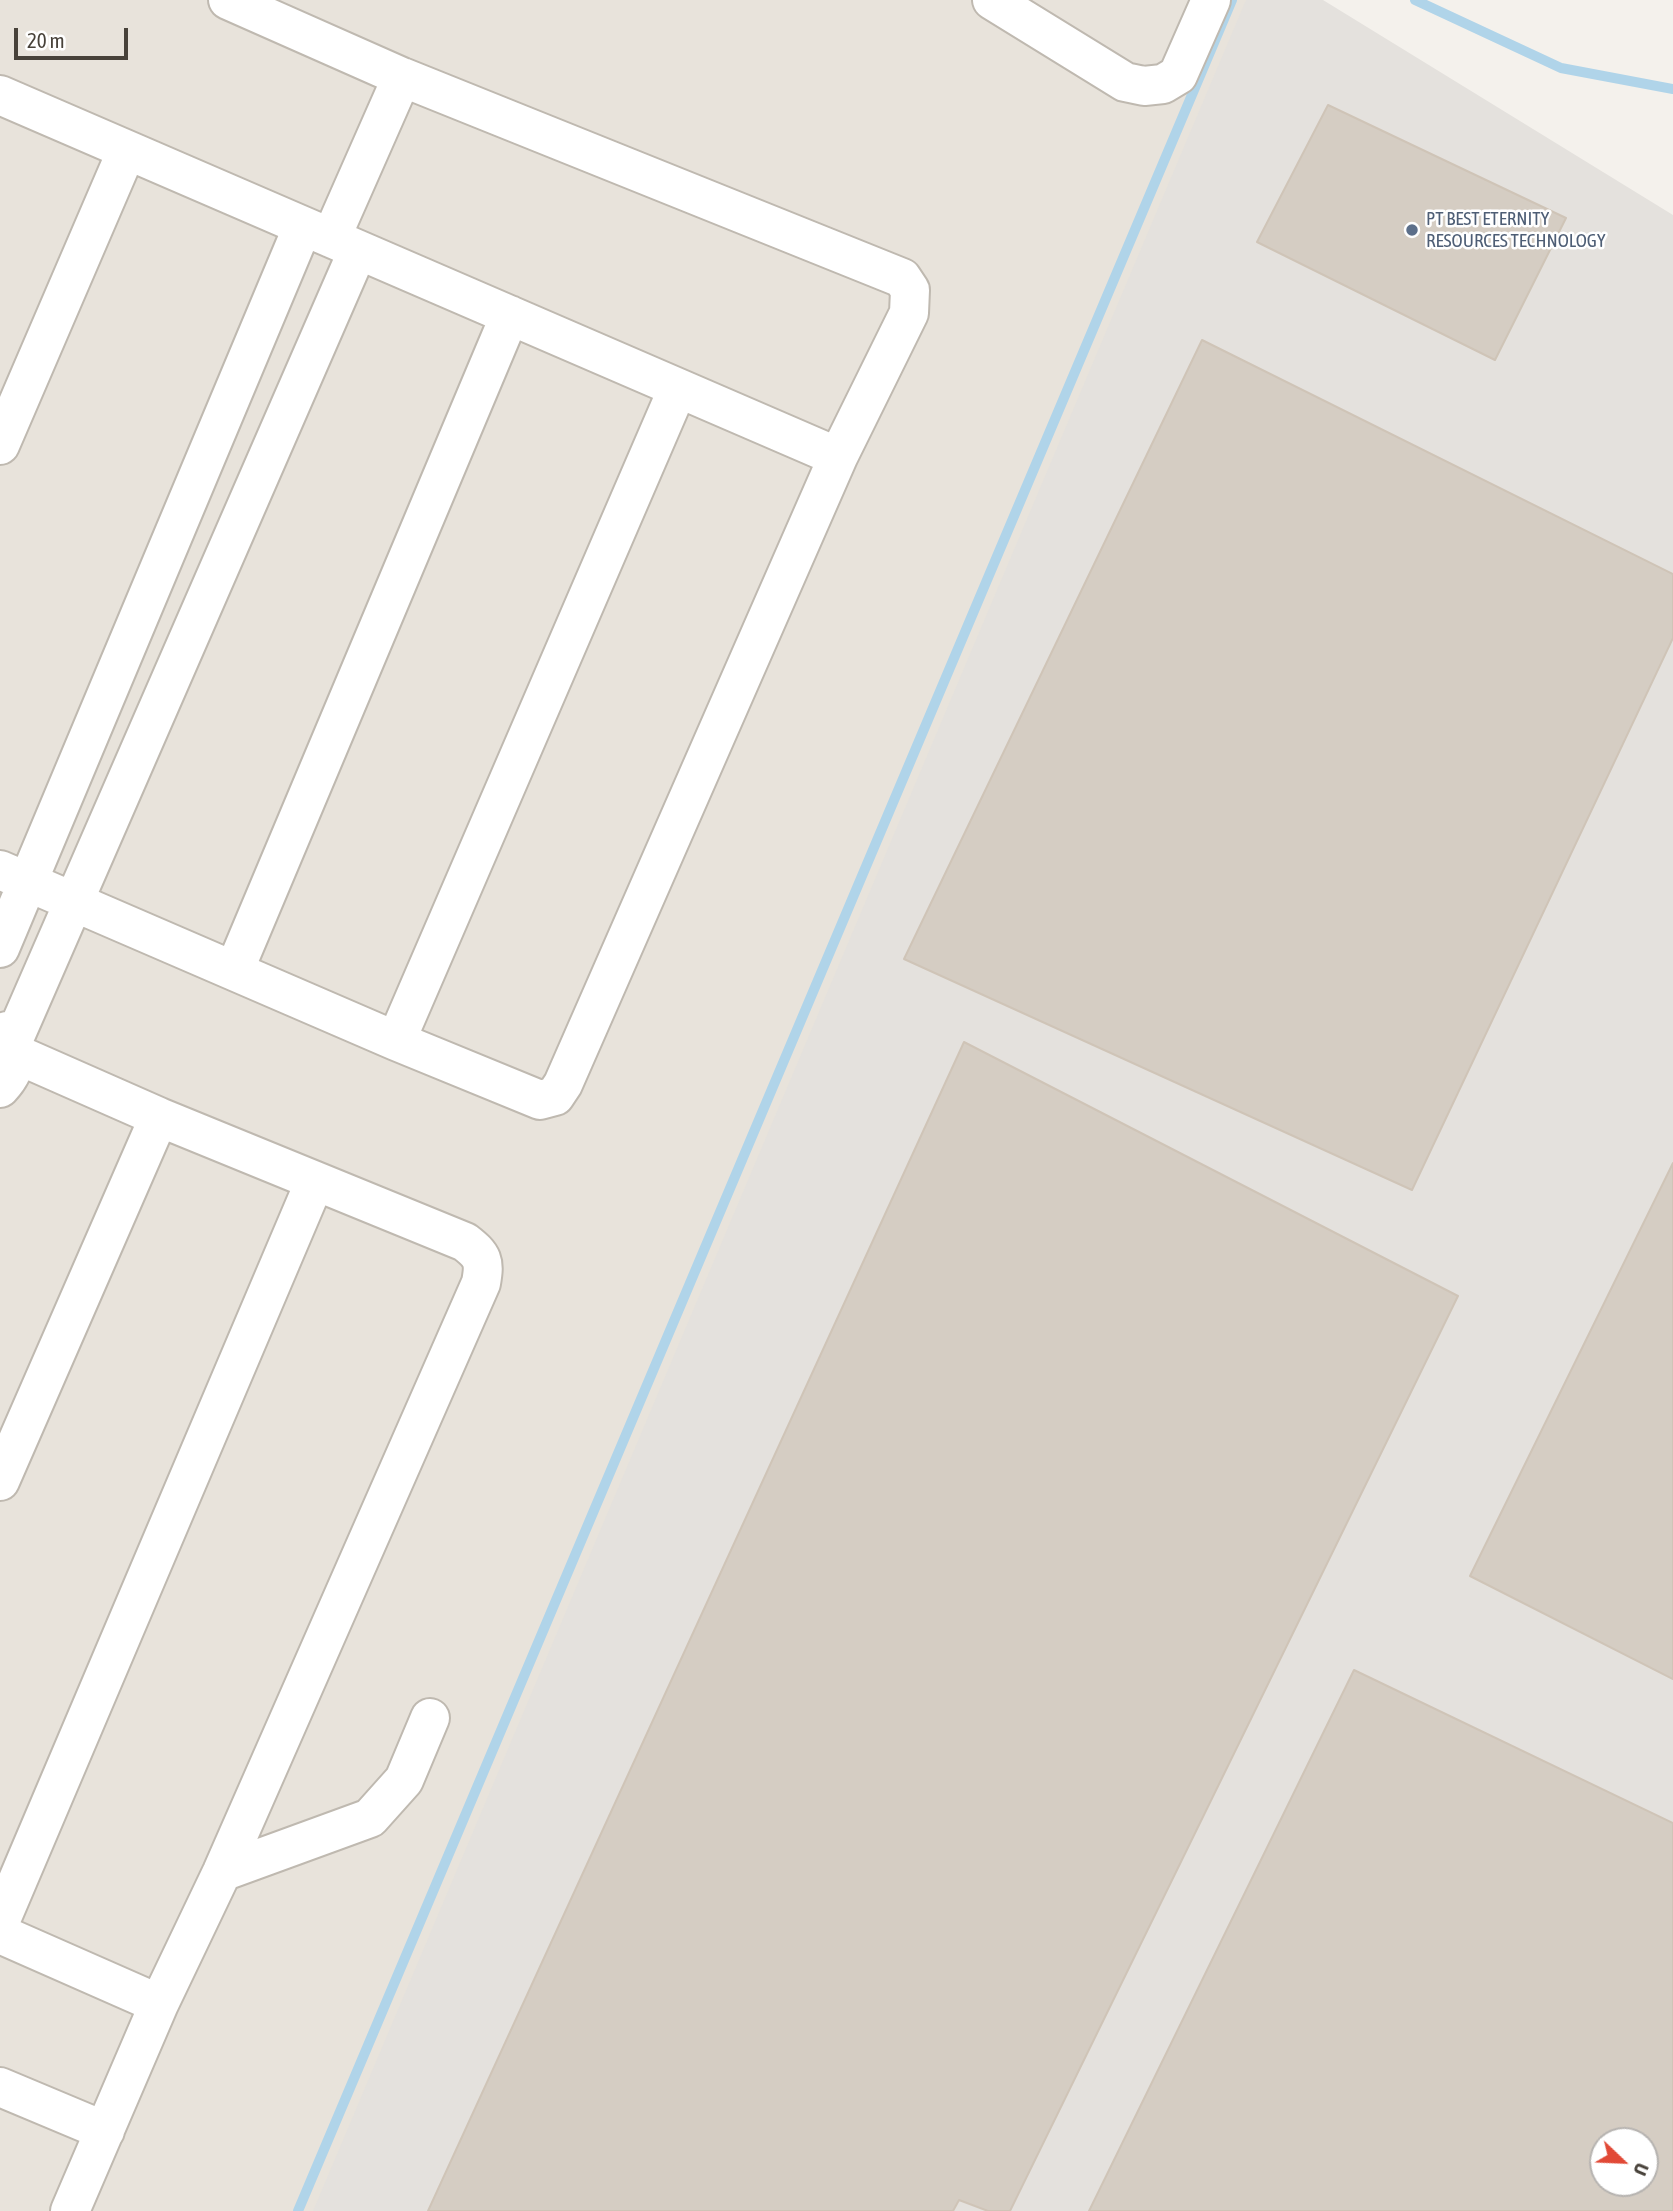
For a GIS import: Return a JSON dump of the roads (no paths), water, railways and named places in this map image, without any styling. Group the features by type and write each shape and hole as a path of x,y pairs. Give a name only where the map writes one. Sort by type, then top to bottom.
{"lane":[{"path":"14,876 540,1101 555,1096 838,457 909,313 910,290 902,278 402,77 228,0"},
{"path":"992,0 1125,82 1144,86 1163,84 1178,75 1211,0"},
{"path":"0,948 14,876 331,238 402,77"},
{"path":"0,95 838,457"},
{"path":"0,444 127,150"},
{"path":"0,1088 9,1079 14,1067 10,1040 74,902 331,238"},
{"path":"234,971 510,315"},
{"path":"396,1041 678,388"},
{"path":"10,1040 159,1116 466,1242 477,1251 485,1264 481,1283 222,1872 159,2004 71,2211"},
{"path":"0,1481 159,1116"},
{"path":"0,1922 315,1181"},
{"path":"222,1872 370,1818 404,1780 430,1718"},
{"path":"0,1934 159,2004"},
{"path":"0,2087 104,2131"}],"waterway":[{"path":"298,2211 1232,0"},
{"path":"1415,0 1561,68 1673,89"}],"place":[{"name":"PT BEST ETERNITY RESOURCES TECHNOLOGY","path":"1412,230"}]}
